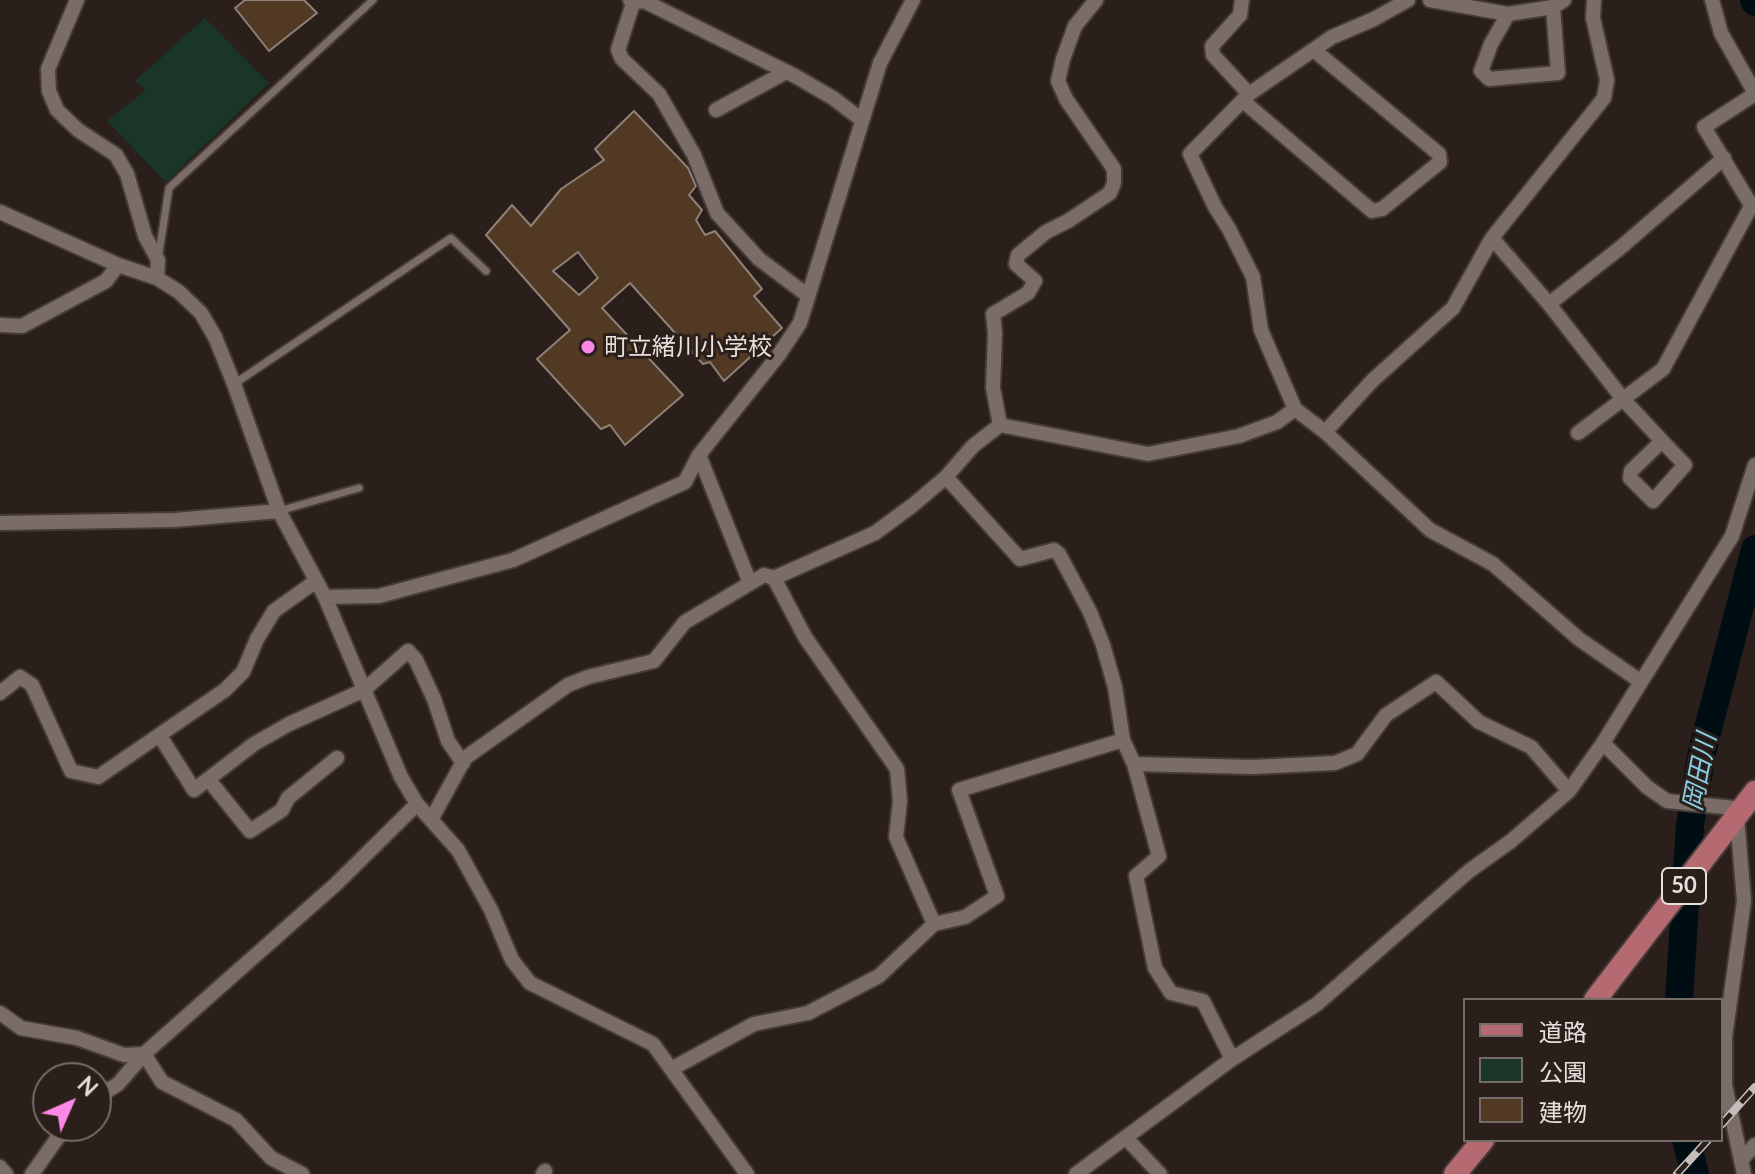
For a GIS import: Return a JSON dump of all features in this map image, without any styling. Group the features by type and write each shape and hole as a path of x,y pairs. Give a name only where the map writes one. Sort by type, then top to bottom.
{"main road":[{"name":"50","path":"1597,998 1741,812"},
{"path":"1455,1174 1481,1142"}],"street":[{"path":"77,0 48,69 49,91 57,110 78,130 116,155 127,174 145,236 158,260 157,278"},
{"path":"325,597 379,596 513,560 685,482 699,455 778,356 800,323 880,63 913,0"},
{"path":"1000,425 993,388 993,314 1028,293 1035,281 1016,264 1018,255 1046,232 1110,193 1114,183 1114,169 1066,99 1058,81 1075,26 1096,0"},
{"path":"1242,0 1240,15 1212,46 1213,55 1246,98 1372,211 1382,209 1440,162 1439,154 1315,51"},
{"path":"1408,0 1332,37 1246,98 1190,154 1253,277 1261,330 1295,409 1325,432 1430,530 1493,564 1579,639 1640,681"},
{"path":"1430,0 1508,14 1558,4 1558,73 1489,79 1481,71 1491,44 1508,14"},
{"path":"1325,432 1373,380 1453,308 1492,238 1604,98 1607,80 1593,18 1594,0"},
{"path":"1578,433 1663,369 1751,205 1704,127 1755,93 1721,33 1712,0"},
{"path":"807,295 759,259 717,213 694,155 659,94 622,59 618,50 633,1 644,1 786,72 833,98 862,120"},
{"path":"716,110 786,72"},
{"path":"1549,304 1620,248 1724,158"},
{"path":"0,212 118,265 157,278 179,292 201,313 215,337 234,384 279,511 325,597 401,777 417,804 458,850 491,910 512,960 530,983 653,1044 747,1174"},
{"path":"1492,238 1549,304 1623,399 1662,441"},
{"path":"0,325 22,326 106,281 118,265"},
{"path":"431,820 465,758 568,685 654,661 685,622 750,583 764,575 774,578 875,533 946,477 973,446 1000,425 1148,454 1239,436 1277,422 1295,409"},
{"path":"699,455 750,583"},
{"path":"1076,1174 1232,1059 1317,1004 1469,871 1511,841 1569,791 1603,743 1732,536 1755,465"},
{"path":"946,477 1020,559 1054,550 1059,554 1090,612 1115,687 1123,740 1134,764 1159,856 1136,876 1155,968 1171,993 1203,1001 1232,1059"},
{"path":"0,523 175,520 279,511"},
{"path":"774,578 805,637 897,769 900,801 896,837 934,924"},
{"path":"0,693 20,677 32,685 71,771 98,777 225,690 243,672 257,639 274,611 316,581"},
{"path":"160,736 194,790 254,744 364,690 408,651 416,660 434,699 448,741 463,763"},
{"path":"1134,764 1252,767 1335,763 1357,754 1386,715 1436,682 1479,722 1531,747 1569,791"},
{"path":"673,1068 754,1024 808,1013 879,976 934,924 965,917 997,896 959,790 1123,740"},
{"path":"1603,743 1647,787 1667,801 1741,812 1744,901 1725,1037 1725,1085 1743,1166"},
{"path":"208,779 250,831 282,810 288,798 337,758"},
{"path":"112,1088 144,1054 336,884 417,804"},
{"path":"0,1013 21,1028 77,1038 124,1055 144,1054"},
{"path":"144,1054 162,1082 236,1120 271,1158 302,1174"},
{"path":"1126,1138 1160,1174"},
{"path":"32,1174 55,1142"},
{"path":"1743,1166 1755,1145"},
{"path":"0,1167 6,1174"}],"lane":[{"path":"158,260 169,188 373,0"},
{"path":"234,384 451,238 486,271"},
{"path":"279,511 359,488"}],"green space":[{"path":"205,18 269,83 166,182 107,121 146,90 135,81"}],"building":[{"path":"245,0 304,0 317,13 269,51 235,8"},
{"path":"634,111 688,168 696,186 689,195 702,210 696,220 705,235 715,231 762,289 754,296 782,328 724,381 710,362 703,364 630,283 602,308 683,395 625,445 610,425 601,429 537,359 570,330 486,235 512,205 531,226 561,189 604,160 595,149","holes":["578,252 598,278 579,295 553,271"]}],"waterway":[{"name":"岡田川","path":"1679,998 1690,825 1702,752 1755,549"},
{"name":"岡田川","path":"1687,1142 1695,1174"}],"railway":[{"path":"1723,1123 1755,1087"},
{"path":"1677,1174 1706,1142"}],"place":[{"name":"町立緒川小学校","path":"588,347"}]}
